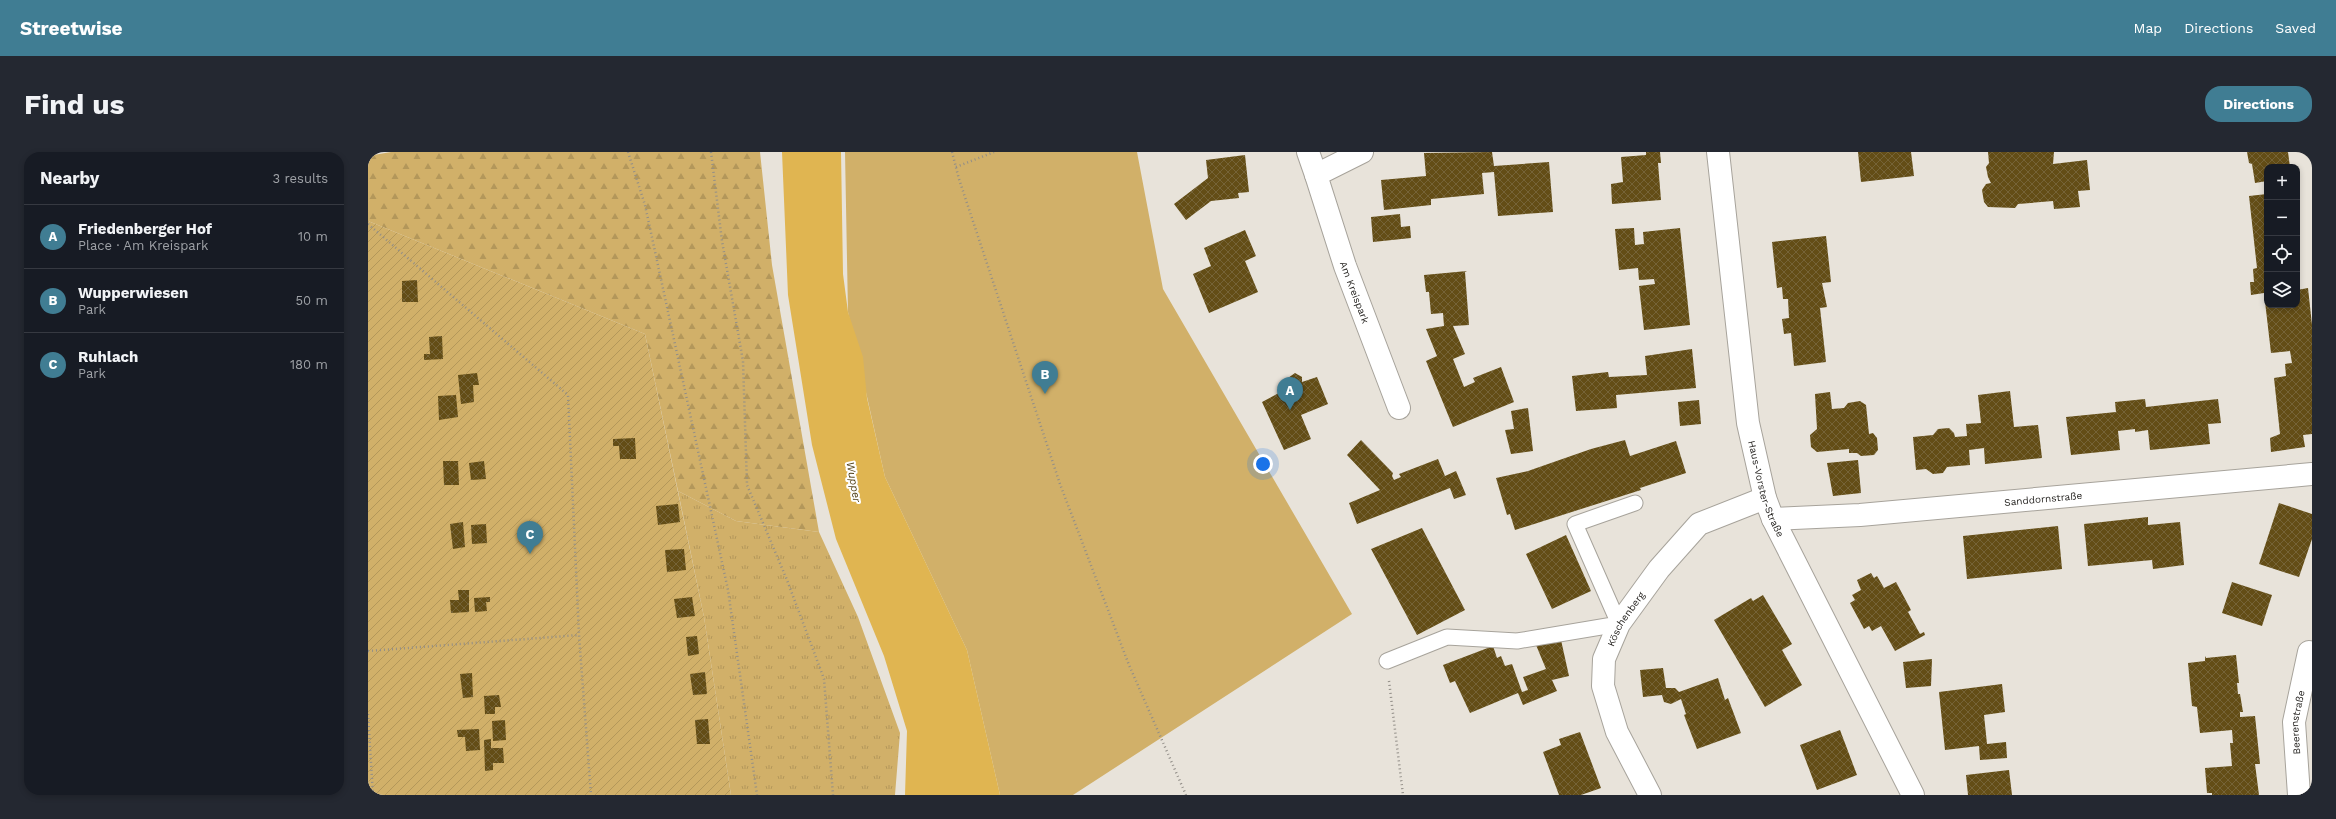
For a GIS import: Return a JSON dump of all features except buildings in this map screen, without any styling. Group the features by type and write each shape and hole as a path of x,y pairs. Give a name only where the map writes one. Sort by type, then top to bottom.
{"street":[{"name":"Am Kreispark","path":"1308,152 1345,266 1399,408"},
{"path":"1316,175 1362,152"},
{"name":"Haus-Vorster-Straße","path":"1718,152 1748,423 1766,498 1773,519 1913,795"},
{"name":"Sanddornstraße","path":"1773,519 1860,515 2312,474"},
{"name":"Köschenberg","path":"1650,795 1617,732 1603,686 1604,659 1619,624 1659,569 1699,524 1766,498"},
{"name":"Beerenstraße","path":"2299,795 2294,722 2311,649"}],"lane":[{"path":"1387,661 1447,637 1517,641 1619,624 1575,524 1635,503"}],"path":[{"path":"628,152 645,205 728,590 757,795"},
{"path":"711,152 722,241 743,361 747,486 787,580 824,679 832,795"},
{"path":"952,152 1060,484 1129,665 1186,795"},
{"path":"956,167 994,152"},
{"path":"368,224 568,395 579,634 591,795"},
{"path":"368,651 579,634"},
{"path":"1387,661 1403,795"},
{"path":"368,714 373,795"}],"green space":[{"path":"391,152 760,152 772,265 819,532 736,521 678,491 645,334 368,221 368,156"},
{"path":"845,152 1137,152 1163,289 1352,614 1073,795 1000,795 967,650 885,477 848,312"},
{"path":"368,221 645,334 704,617 731,795 368,795"},
{"path":"678,491 736,521 819,532 858,617 900,733 895,795 731,795 704,617"}],"water":[{"name":"Wupper","path":"782,152 841,152 843,274 848,312 863,357 867,398 885,477 967,650 1000,795 905,795 907,731 884,656 836,539 812,445 788,295"}],"place":[{"name":"Wupperwiesen","path":"1045,394"},
{"name":"Friedenberger Hof","path":"1290,410"},
{"name":"Ruhlach","path":"530,554"}]}
